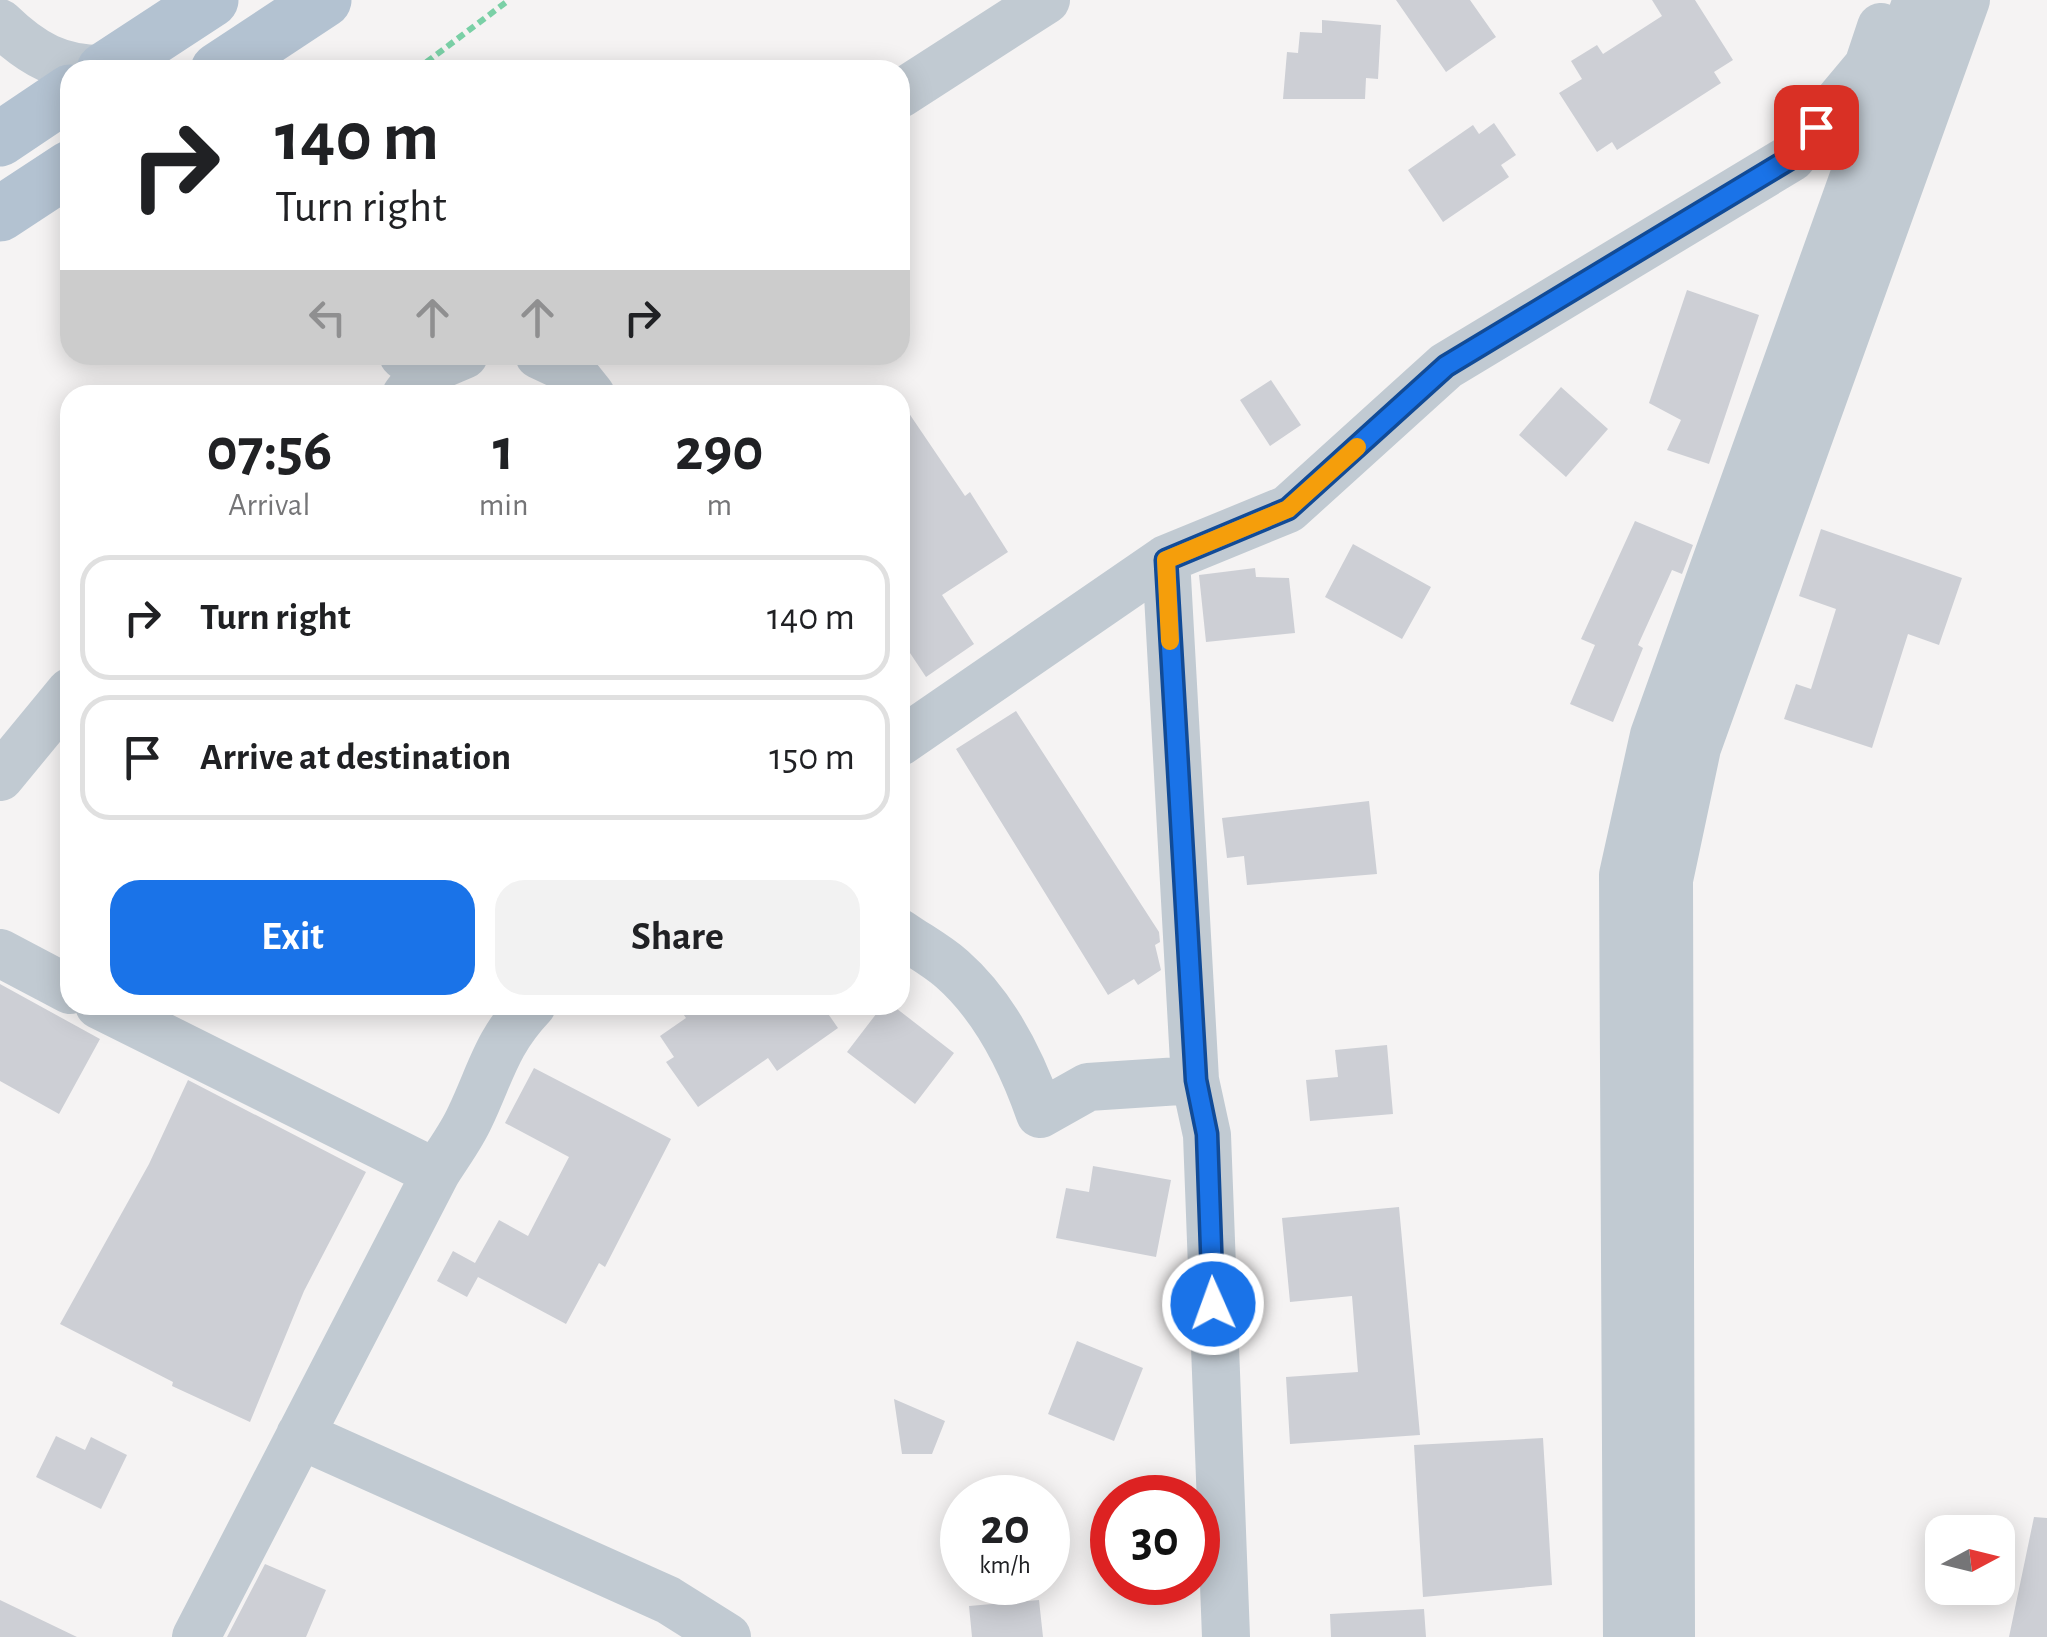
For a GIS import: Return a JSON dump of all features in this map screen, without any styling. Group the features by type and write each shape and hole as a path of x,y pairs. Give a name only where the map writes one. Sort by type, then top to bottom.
{"main road":[{"path":"119,60 211,0"},
{"path":"233,60 324,0"},
{"path":"0,139 60,99"},
{"path":"0,214 60,175"}],"street":[{"path":"0,14 3,0"},
{"path":"910,88 1046,0"},
{"path":"910,735 1166,560 1288,509 1446,366 1791,158 1868,66 1889,0"},
{"path":"1627,1637 1624,875 1654,735 1918,0"},
{"path":"1672,1637 1669,880 1697,748 1966,0"},
{"path":"0,22 43,58 60,63"},
{"path":"560,365 571,370 583,385"},
{"path":"1166,560 1196,1080 1207,1134 1226,1637"},
{"path":"0,777 60,704"},
{"path":"910,940 953,970 988,1015 1022,1062 1040,1114 1088,1086 1196,1080"},
{"path":"0,953 60,985"},
{"path":"119,1015 436,1173"},
{"path":"196,1637 436,1173 471,1116 491,1064 523,1015"},
{"path":"300,1435 668,1600 727,1637"}],"path":[{"path":"429,60 510,0"}],"building":[{"path":"1396,0 1470,0 1496,37 1446,72"},
{"path":"1652,0 1695,0 1733,60 1714,72 1721,83 1617,150 1612,142 1597,152 1559,93 1582,79 1571,61 1597,45 1603,54 1662,16"},
{"path":"1322,20 1381,25 1378,79 1366,78 1365,99 1283,99 1287,52 1298,53 1300,32 1322,33"},
{"path":"1494,123 1516,155 1501,165 1509,177 1443,222 1408,170 1473,125 1479,134"},
{"path":"1687,290 1759,315 1709,464 1667,450 1681,420 1649,403"},
{"path":"1271,380 1301,425 1270,446 1240,400"},
{"path":"1561,387 1608,429 1566,477 1519,435"},
{"path":"910,415 965,496 970,492 1008,552 942,595 974,644 926,677 910,653"},
{"path":"1635,521 1693,545 1682,574 1672,570 1638,645 1643,648 1613,722 1570,704 1595,645 1581,639"},
{"path":"1821,529 1962,578 1939,645 1908,634 1872,748 1784,719 1796,684 1811,689 1836,609 1799,596"},
{"path":"1353,544 1431,587 1402,639 1325,597"},
{"path":"1255,568 1256,577 1289,578 1295,633 1206,642 1199,575"},
{"path":"1016,711 1159,932 1160,942 1155,945 1161,970 1138,985 1134,979 1108,995 956,749"},
{"path":"1369,801 1377,874 1247,885 1244,856 1227,858 1222,818"},
{"path":"0,984 100,1039 59,1114 0,1081"},
{"path":"684,1015 829,1015 838,1028 777,1071 768,1058 698,1107 666,1062 674,1057 660,1036 686,1018"},
{"path":"875,1015 905,1015 954,1053 915,1104 847,1052"},
{"path":"1387,1045 1393,1114 1310,1121 1306,1080 1338,1077 1335,1050"},
{"path":"534,1068 671,1139 605,1267 599,1263 566,1324 478,1277 467,1297 437,1281 453,1251 475,1263 499,1220 528,1236 569,1157 505,1123"},
{"path":"188,1080 366,1172 304,1291 250,1422 172,1386 173,1382 60,1324 149,1164"},
{"path":"1093,1166 1171,1180 1156,1257 1056,1238 1066,1188 1089,1192"},
{"path":"1399,1207 1420,1435 1290,1444 1286,1377 1358,1372 1352,1296 1290,1302 1282,1218"},
{"path":"1077,1341 1143,1368 1114,1441 1048,1414"},
{"path":"894,1399 945,1421 932,1454 902,1454"},
{"path":"56,1436 85,1450 91,1437 127,1455 101,1509 36,1477"},
{"path":"1543,1438 1552,1585 1423,1597 1414,1445"},
{"path":"2034,1517 2047,1518 2047,1637 2009,1637"},
{"path":"265,1564 326,1590 306,1637 227,1637"},
{"path":"0,1600 77,1637 0,1637"},
{"path":"1040,1605 1043,1637 972,1637 969,1606"},
{"path":"1424,1609 1426,1637 1331,1637 1330,1614"}],"slow traffic":[{"path":"1170,641 1166,560 1288,509 1357,447"}],"route":[{"path":"1213,1304 1207,1134 1196,1080 1166,560 1288,509 1446,366 1791,158 1816,127"}]}
